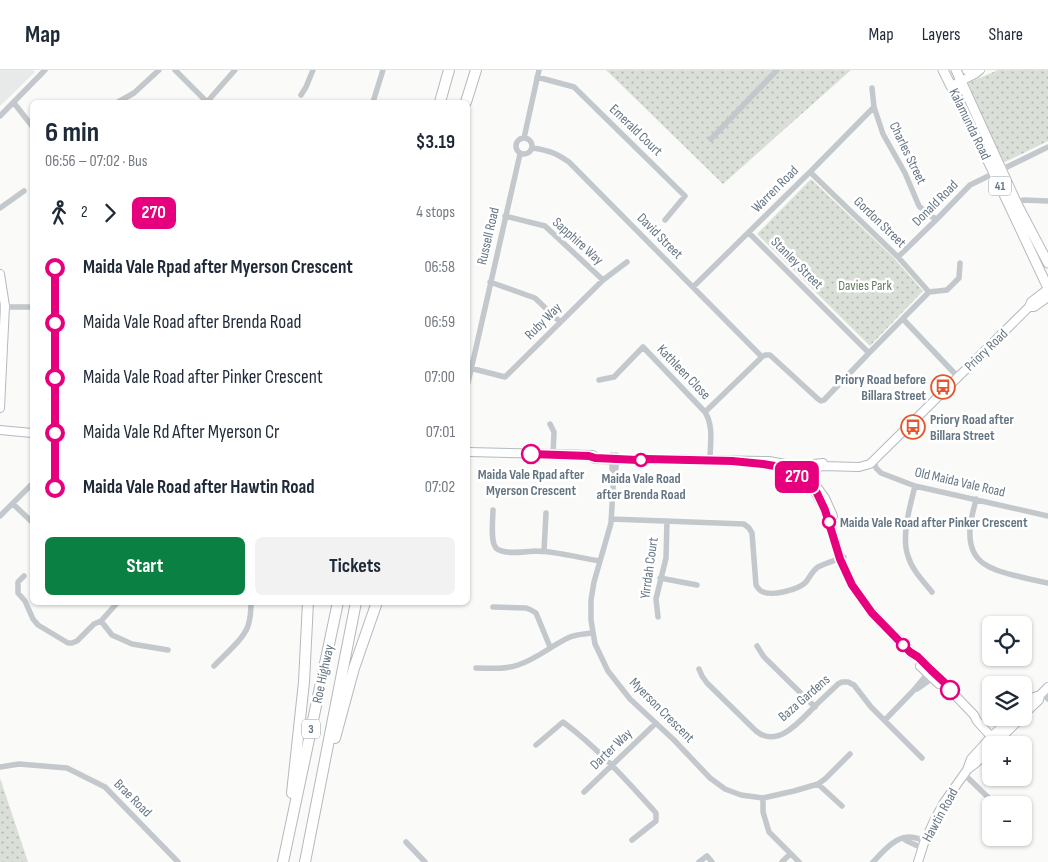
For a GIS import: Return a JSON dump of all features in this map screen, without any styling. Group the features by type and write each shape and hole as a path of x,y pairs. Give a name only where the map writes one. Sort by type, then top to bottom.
{"highway":[{"path":"440,100 448,70"},
{"path":"464,100 471,70"},
{"path":"465,100 476,70"},
{"path":"284,859 304,682 308,605"},
{"name":"Roe Highway","path":"284,859 337,605"},
{"name":"Roe Highway","path":"305,862 355,605"},
{"path":"320,787 339,726 354,668 376,605"}],"main road":[{"name":"Kalamunda Road","path":"943,70 1048,263"},
{"path":"950,84 959,76 975,74 975,70"},
{"name":"Kalamunda Road","path":"959,76 1048,289"},
{"path":"0,274 2,304 0,408"},
{"name":"Priory Road","path":"812,474 815,469 822,466 865,466 874,461 1029,307 1031,302 1048,289"},
{"name":"Priory Road","path":"1029,307 1034,307 1048,296"},
{"path":"0,331 2,304"},
{"path":"0,430 30,433"},
{"path":"470,452 614,457 638,456 646,459 732,461 775,466 789,471 816,491 852,585 872,613 974,715 980,718 992,736"},
{"name":"Priory Road","path":"732,461 769,461 803,467 824,463 852,467"},
{"path":"796,476 797,470 803,467 810,469 814,483 830,506 842,558"},
{"path":"804,482 810,479 812,474"},
{"path":"1032,699 1044,694"},
{"path":"1032,707 1044,694"},
{"name":"Hawtin Road","path":"1000,736 1011,726"},
{"name":"Hawtin Road","path":"918,862 924,844 943,804 965,772 982,756"}],"street":[{"path":"122,100 134,93 159,70"},
{"path":"175,70 205,100"},
{"path":"209,100 235,70"},
{"path":"301,95 313,70"},
{"path":"374,100 383,70"},
{"path":"710,139 777,70"},
{"path":"0,116 14,103 41,71"},
{"path":"524,138 538,73"},
{"name":"Emerald Court","path":"538,73 574,87 685,196 665,220"},
{"name":"Charles Street","path":"872,88 874,107 883,134 905,173 919,206 930,216 937,219"},
{"path":"14,103 30,123"},
{"name":"Warren Road","path":"693,287 874,107"},
{"path":"524,138 531,142 532,148 528,154 520,154 516,150 516,144 524,138"},
{"name":"Donald Road","path":"898,257 970,185 1048,147"},
{"name":"David Street","path":"532,148 558,154 569,162 762,357"},
{"name":"Russell Road","path":"470,368 520,154"},
{"name":"Gordon Street","path":"810,172 898,257 929,292"},
{"path":"0,208 24,191"},
{"path":"1017,204 1023,200 1048,201"},
{"name":"Sapphire Way","path":"505,216 545,226 603,280"},
{"name":"Stanley Street","path":"749,233 869,353"},
{"name":"Ruby Way","path":"470,368 505,377 603,280 627,262"},
{"path":"710,460 711,433 709,420 704,412 762,357 770,355 818,399 824,400 929,292 947,290 959,278 960,263"},
{"path":"490,282 535,298 560,322"},
{"path":"2,304 30,306"},
{"path":"903,319 958,377"},
{"name":"Kathleen Close","path":"599,380 614,377 643,347 704,412"},
{"path":"550,424 554,432 553,455"},
{"name":"Myerson Crescent","path":"614,457 616,468 614,472 612,519 594,582 591,600 592,632 595,644 608,671 630,699 674,740 710,778 725,789 741,795 763,798 794,792 818,784 850,754"},
{"name":"Old Maida Vale Road","path":"874,461 876,468 881,473 914,486 1048,516"},
{"path":"0,516 30,486"},
{"path":"914,486 906,535 907,556 916,573 932,592"},
{"path":"976,499 970,532 972,548 981,562 998,572 1048,583"},
{"path":"13,504 30,520"},
{"path":"493,510 493,541 500,551 544,551 600,561"},
{"path":"544,551 546,513"},
{"path":"612,519 744,524 752,532 756,585 766,593 793,590 807,581 818,568 842,558"},
{"name":"Yirrdah Court","path":"658,618 656,599 666,558 667,521"},
{"path":"24,576 18,582 18,594 26,601 35,622 65,642 72,643 77,641 94,624 101,621 115,605"},
{"path":"660,578 697,585"},
{"path":"214,666 246,630 251,605"},
{"path":"492,607 526,608 536,613 550,648"},
{"path":"101,621 112,635 132,644 168,650"},
{"path":"476,668 517,666 574,636 592,632"},
{"path":"758,646 764,657 815,707"},
{"name":"Baza Gardens","path":"699,669 707,683 756,731 763,735 776,736 792,728 838,684 848,682 858,688 869,704 922,758"},
{"path":"885,720 932,674"},
{"path":"536,745 563,722 612,765 656,814 656,821 632,840"},
{"name":"Darter Way","path":"584,792 656,723"},
{"name":"Brae Road","path":"0,767 19,764 68,768 105,787 178,862"},
{"path":"965,772 988,796"},
{"path":"818,784 842,806"},
{"path":"763,798 763,812 769,832 799,862"},
{"path":"873,862 893,842 904,838 907,841 924,844"},
{"path":"406,842 425,862"},
{"path":"782,862 790,854"},
{"path":"698,862 707,856 712,862"}],"shaded area":[{"path":"0,70 33,70 35,72 0,106"}],"green space":[{"path":"606,70 851,70 723,184"},
{"path":"998,70 1048,70 1048,141 1003,163 968,83"},
{"name":"Davies Park","path":"811,179 894,258 923,291 870,346 757,234"},
{"path":"0,778 28,862 0,862"}],"bus line":[{"name":"270","path":"531,454 638,460 751,462 775,466 792,472 800,481 806,482 816,491 830,524 840,559 852,585 865,604 910,652 918,657 950,690"}],"place":[{"name":"Priory Road before Billara Street","path":"943,387"},
{"name":"Priory Road after Billara Street","path":"913,427"},
{"name":"Maida Vale Rpad after Myerson Crescent","path":"531,454"},
{"name":"Maida Vale Road after Brenda Road","path":"641,460"},
{"name":"Maida Vale Road after Pinker Crescent","path":"829,522"}]}
